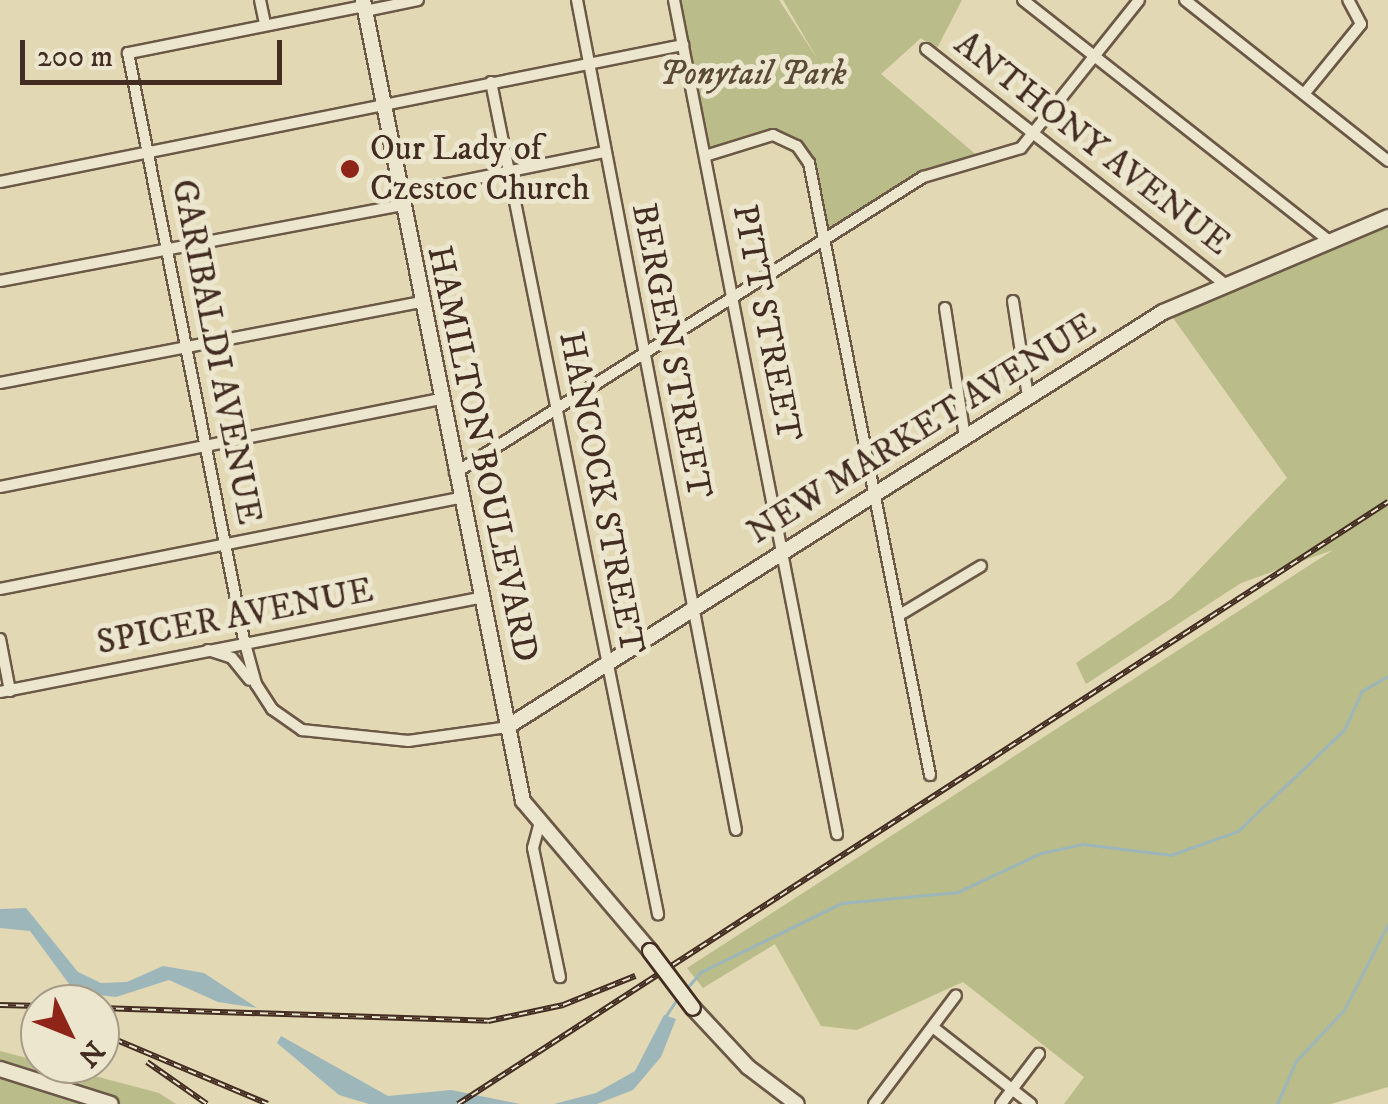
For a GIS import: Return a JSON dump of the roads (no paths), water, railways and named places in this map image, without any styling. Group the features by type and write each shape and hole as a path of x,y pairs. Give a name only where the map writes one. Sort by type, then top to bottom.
{"main road":[{"name":"HAMILTON BOULEVARD","path":"364,6 420,302 523,801 540,822"},
{"name":"NEW MARKET AVENUE","path":"508,727 1028,397 1223,283 1388,217"},
{"path":"540,822 650,951 693,1008 748,1067 798,1104"},
{"path":"0,1068 111,1104"}],"street":[{"path":"260,0 265,24 418,0"},
{"name":"BERGEN STREET","path":"577,0 736,830"},
{"name":"PITT STREET","path":"674,0 837,834"},
{"path":"1023,0 1328,240"},
{"path":"456,473 896,195 956,164 1010,154 1034,134 1139,0"},
{"path":"1185,0 1388,160"},
{"path":"1304,94 1355,32 1360,13 1348,0"},
{"name":"GARIBALDI AVENUE","path":"256,684 244,640 128,53 265,24"},
{"path":"0,182 683,46"},
{"name":"ANTHONY AVENUE","path":"926,49 1223,283"},
{"name":"HANCOCK STREET","path":"491,82 658,914"},
{"path":"705,156 773,134 797,146 809,163 874,494 902,614 930,775"},
{"path":"0,282 400,200 606,152"},
{"path":"1013,300 1028,397"},
{"path":"0,383 420,302"},
{"path":"945,308 965,437"},
{"path":"0,487 440,399"},
{"path":"0,589 224,541 461,498"},
{"path":"902,614 981,566"},
{"name":"SPICER AVENUE","path":"5,692 244,640 481,598"},
{"path":"0,639 5,692"},
{"path":"202,649 232,658 291,724 346,738 426,740 508,727"},
{"path":"540,822 534,848 560,976"},
{"path":"874,1104 956,995"},
{"path":"934,1028 1031,1104"},
{"path":"1000,1104 1039,1054"}],"water":[{"path":"26,908 78,972 101,983 127,982 163,966 204,973 257,1008 218,1002 169,980 120,996 120,984 69,984 30,931 0,928 0,909"},
{"path":"664,1015 676,1019 661,1057 633,1090 597,1104 554,1104 596,1093 635,1071"},
{"path":"281,1036 388,1096 451,1090 520,1104 369,1104 339,1095 277,1043"}],"waterway":[{"path":"686,989 701,972 842,903 958,892 1041,853 1083,844 1171,855 1238,831 1344,730 1362,691 1388,676"},
{"path":"1277,1104 1296,1061 1344,1010 1388,924"},
{"path":"665,1017 677,999"}],"railway":[{"path":"458,1104 1388,502"},
{"path":"120,1009 488,1021 563,1005 635,976"},
{"path":"0,1005 20,1006"},
{"path":"120,1041 268,1104"},
{"path":"147,1062 207,1104"}],"place":[{"name":"Our Lady of Czestoc Church","path":"350,169"}],"park label":[{"name":"Ponytail Park","path":"753,74"}]}
